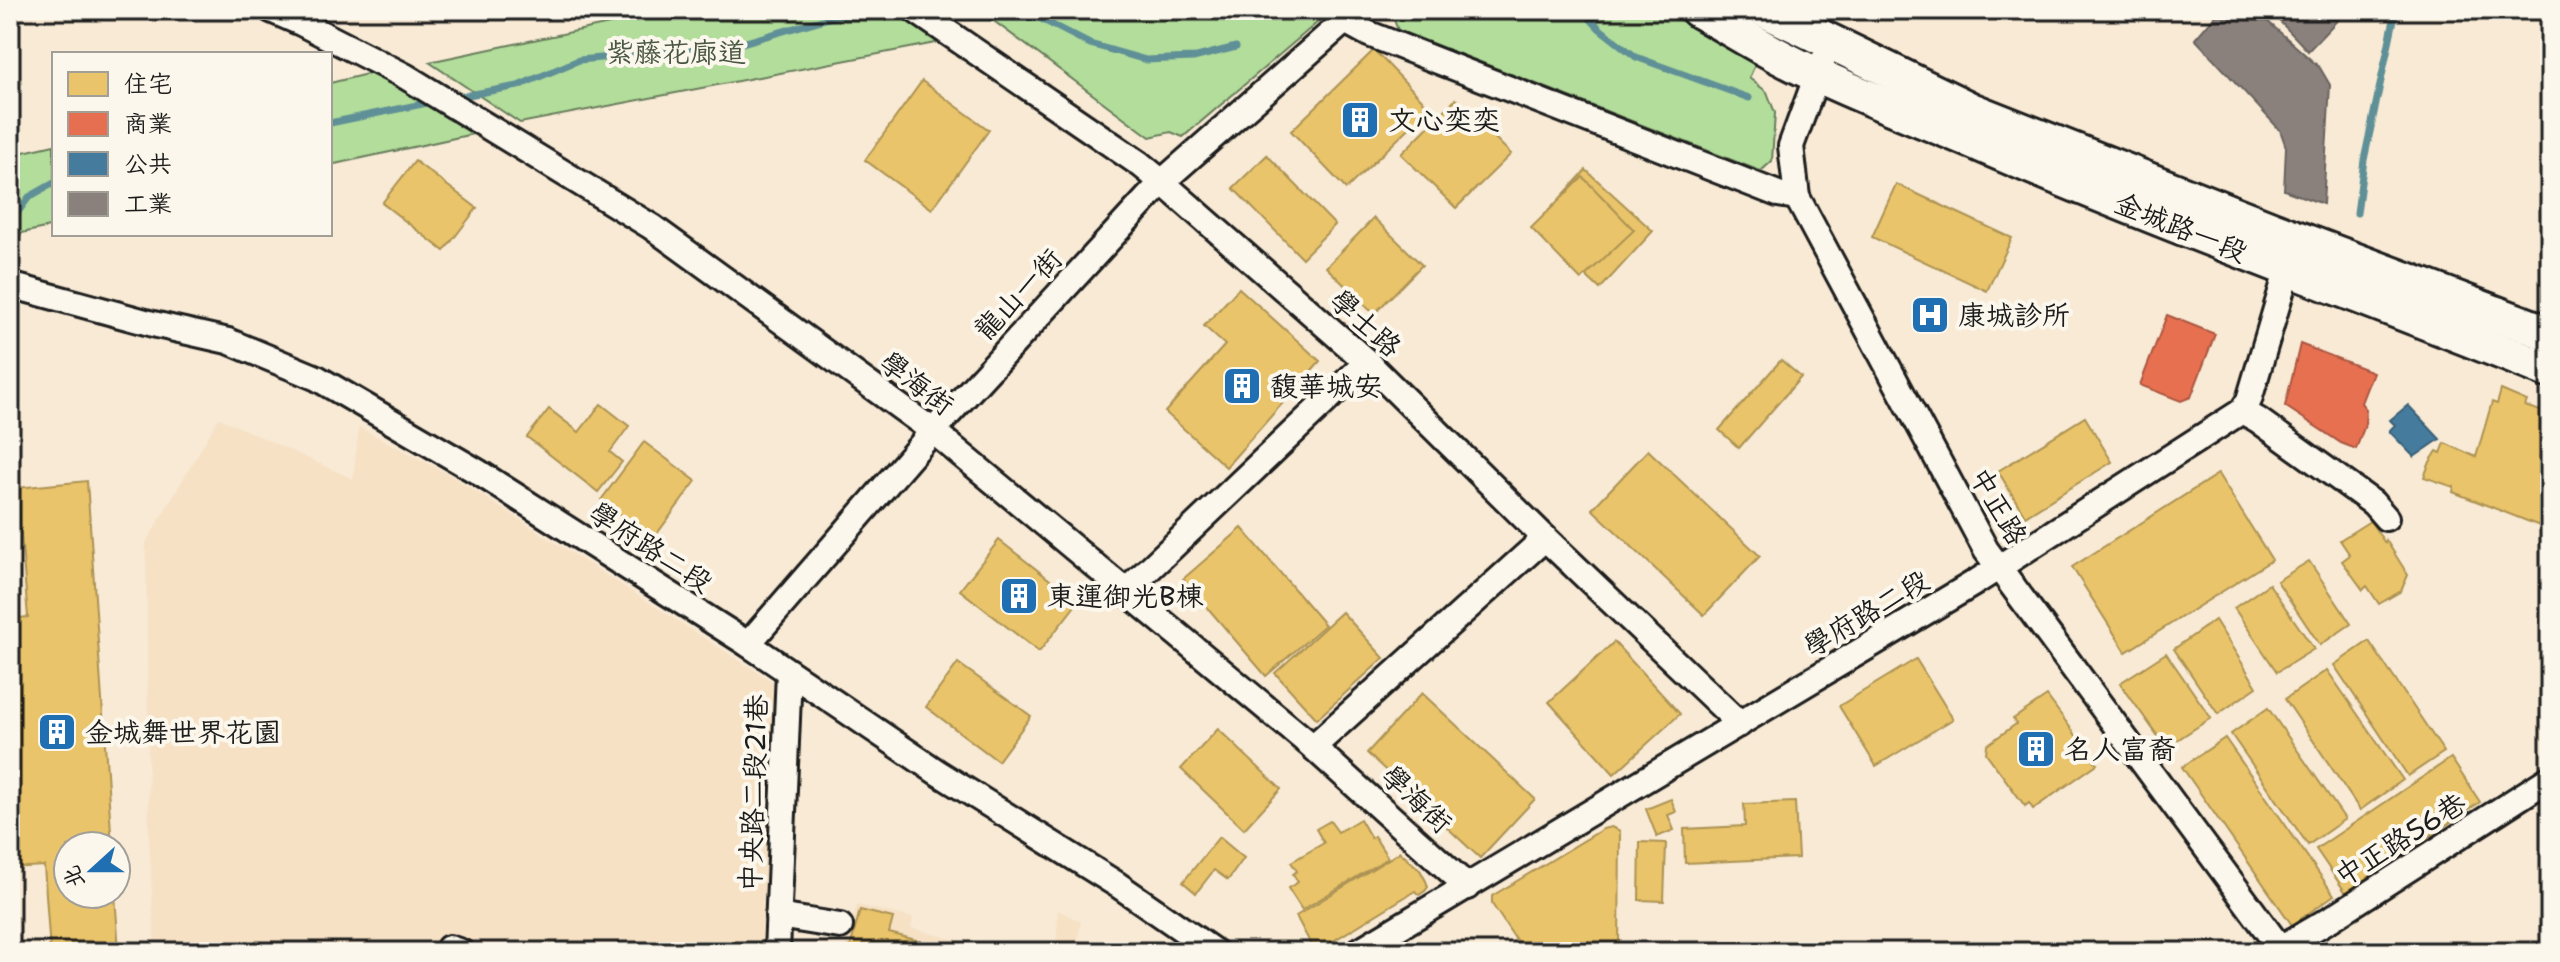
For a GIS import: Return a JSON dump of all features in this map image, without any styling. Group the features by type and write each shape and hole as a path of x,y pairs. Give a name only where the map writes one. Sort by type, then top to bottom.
{"main road":[{"name":"金城路一段","path":"1698,10 1815,75 2068,182 2550,334"},
{"name":"金城路一段","path":"1765,10 1971,110 2293,253 2324,281 2550,371"}],"street":[{"name":"學海街","path":"271,10 405,76 652,227 933,431 1313,747 1468,887"},
{"name":"學士路","path":"915,10 1162,182 1367,362 1740,724"},
{"name":"龍山一街","path":"748,644 933,431 1162,182 1351,16"},
{"path":"1351,16 1369,34 1778,194 1797,197"},
{"name":"中正路","path":"1831,42 1815,75 1791,146 1797,197 1986,550 2282,950"},
{"path":"2293,253 2249,400 2242,411 2373,503 2386,518"},
{"name":"學府路二段","path":"10,285 228,341 317,378 478,472 748,644 937,772 1118,885 1215,952"},
{"path":"1125,592 1367,362"},
{"name":"學府路二段","path":"1357,952 1999,567 2242,411"},
{"path":"1313,747 1545,538"},
{"name":"中央路二段21巷","path":"777,952 789,672"},
{"name":"中正路56巷","path":"2282,950 2550,778"},
{"name":"中央路二段21巷","path":"778,916 840,926"}],"shaded area":[{"path":"219,418 353,479 359,427 450,475 776,684 762,952 155,952 149,835 146,543"},
{"path":"857,905 913,918 911,928 1001,952 843,952"},
{"path":"1058,910 1081,922 1078,937 1083,952 1056,952"}],"green space":[{"name":"紫藤花廊道","path":"676,10 902,10 946,41 520,123 429,62"},
{"path":"979,10 1332,10 1183,137 1171,132 1150,137"},
{"path":"1393,10 1663,10 1755,65 1749,78 1767,92 1775,113 1772,161 1761,171 1755,169 1398,30"},
{"path":"375,72 473,134 332,165 332,83"},
{"path":"52,145 52,226 22,233 10,253 10,155"}],"building: 住宅":[{"name":"文心奕奕","path":"1374,50 1430,108 1346,189 1291,131"},
{"path":"922,81 989,130 932,209 865,160"},
{"path":"1456,99 1511,154 1456,208 1401,154"},
{"path":"1267,155 1335,225 1302,258 1233,188"},
{"path":"415,161 477,208 444,251 382,203"},
{"path":"1586,170 1653,231 1600,289 1534,227"},
{"path":"1583,177 1634,230 1581,280 1531,228"},
{"path":"1896,184 2012,238 1987,291 1872,237"},
{"path":"1374,218 1422,265 1374,314 1326,267"},
{"name":"馥華城安","path":"1239,288 1320,361 1226,467 1165,412 1225,345 1204,326"},
{"path":"1781,360 1801,377 1739,448 1719,430"},
{"path":"2501,390 2527,401 2525,406 2550,414 2550,530 2453,492 2454,487 2424,477 2430,462 2437,451 2441,453 2445,443 2476,457 2492,402 2497,404"},
{"path":"601,404 629,426 610,452 622,462 598,492 527,437 549,409 579,432"},
{"path":"2085,417 2112,462 2025,516 1998,471"},
{"path":"644,442 696,481 653,539 601,500"},
{"path":"1648,450 1760,556 1704,615 1592,509"},
{"path":"2218,474 2272,560 2126,652 2072,567"},
{"name":"金城舞世界花園","path":"87,481 111,830 52,830 52,910 116,910 119,952 50,952 44,866 10,868 10,619 28,617 17,488"},
{"path":"2370,521 2408,575 2401,591 2379,604 2367,586 2363,590 2342,561 2350,555 2340,540"},
{"path":"1242,528 1325,625 1266,676 1183,579"},
{"name":"東運御光B棟","path":"999,540 1078,602 1039,652 960,590"},
{"path":"2309,561 2351,624 2320,645 2277,581"},
{"path":"2269,584 2314,649 2277,672 2234,608"},
{"path":"1342,612 1384,658 1317,719 1275,673"},
{"path":"2215,620 2257,687 2218,714 2174,649"},
{"path":"2369,641 2444,752 2408,776 2334,665"},
{"path":"1614,642 1680,714 1614,774 1549,702"},
{"path":"2166,653 2211,718 2171,744 2165,744 2160,739 2120,683"},
{"path":"1916,659 1953,719 1876,766 1839,706"},
{"path":"958,663 1031,716 998,761 926,707"},
{"path":"2327,670 2403,780 2360,810 2285,699"},
{"path":"1422,693 1535,799 1480,858 1367,753"},
{"name":"名人富裔","path":"2047,696 2097,764 2033,809 2029,803 2025,806 1986,753 1987,745 2016,724 2013,719"},
{"path":"2268,708 2345,819 2308,845 2231,734"},
{"path":"1218,729 1281,789 1244,829 1181,769"},
{"path":"2225,738 2334,895 2292,925 2182,767"},
{"path":"2451,758 2480,802 2346,893 2316,849"},
{"path":"1671,799 1676,812 1668,815 1674,830 1657,837 1646,809"},
{"path":"1795,802 1798,858 1685,863 1684,829 1745,826 1744,804"},
{"path":"1360,819 1388,858 1302,910 1288,888 1298,882 1293,874 1297,871 1291,862 1324,843 1316,829 1330,821 1338,832"},
{"path":"1611,827 1620,831 1619,952 1524,952 1492,904 1492,896"},
{"path":"1219,837 1244,858 1228,880 1214,870 1196,893 1183,882"},
{"path":"1640,842 1666,843 1664,901 1639,900"},
{"path":"1400,852 1420,870 1428,887 1425,891 1419,895 1415,891 1315,952 1296,916"},
{"path":"860,910 893,918 889,933 916,940 913,952 849,952"}],"building: 商業":[{"path":"2167,315 2215,334 2191,397 2181,401 2140,385"},
{"path":"2300,344 2373,372 2361,403 2366,409 2365,425 2356,449 2341,443 2285,406"}],"building: 公共":[{"path":"2408,405 2440,439 2414,457 2389,431 2395,425 2390,420"}],"building: 工業":[{"path":"2220,10 2255,10 2320,68 2330,85 2323,204 2284,190 2286,147 2280,130 2195,39"},
{"path":"2269,10 2347,10 2308,51"}],"waterway":[{"path":"1582,10 1600,29 1636,57 1749,98"},
{"path":"2357,213 2364,160 2396,10"},
{"path":"452,98 518,86 579,60 732,46 839,15 912,16"},
{"path":"940,17 1039,18 1090,44 1146,60 1193,58 1236,47"},
{"path":"332,123 432,102"},
{"path":"10,223 29,197 52,184"}],"place":[{"name":"文心奕奕","path":"1360,120"},
{"name":"康城診所","path":"1930,315"},
{"name":"馥華城安","path":"1242,386"},
{"name":"東運御光B棟","path":"1019,596"},
{"name":"金城舞世界花園","path":"57,732"},
{"name":"名人富裔","path":"2036,749"}]}
